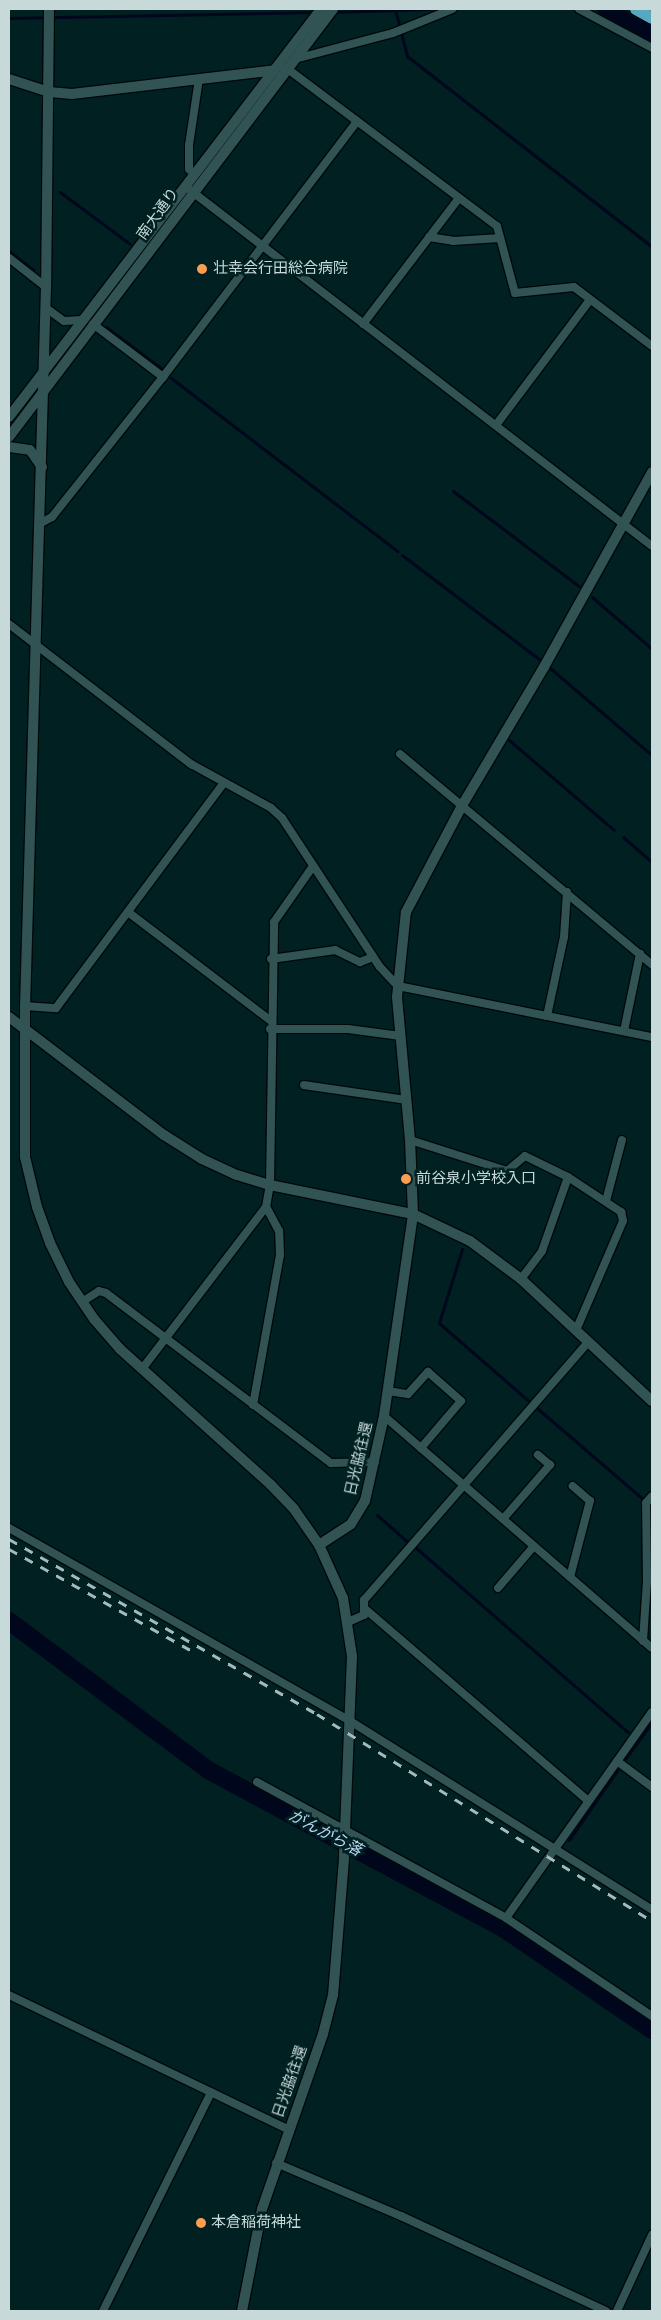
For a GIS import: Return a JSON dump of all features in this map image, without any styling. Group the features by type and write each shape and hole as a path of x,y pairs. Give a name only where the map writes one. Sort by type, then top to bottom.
{"highway":[{"path":"636,9 652,18"}],"street":[{"name":"南大通り","path":"9,437 93,324 189,189 194,174 314,18 333,9"},
{"path":"295,59 394,32 452,9"},
{"path":"580,9 652,48"},
{"path":"49,10 46,308 41,523 25,1030 26,1157 31,1186 50,1243 82,1302 105,1333 294,1509 319,1545 335,1576 348,1622 352,1656 345,1831"},
{"name":"南大通り","path":"9,417 82,320 289,70 324,13"},
{"path":"9,79 49,92 72,94 275,70 289,70 497,226 515,293 574,287 652,346"},
{"path":"194,174 189,168 189,145 199,79"},
{"path":"41,523 52,517 163,377 357,121"},
{"path":"189,189 262,247 624,522 652,546"},
{"path":"363,324 459,198"},
{"path":"429,237 453,241 500,238"},
{"path":"9,258 46,287"},
{"path":"496,425 590,300"},
{"path":"46,308 64,321 82,320"},
{"path":"93,324 163,377"},
{"path":"9,447 30,450 42,467"},
{"name":"日光脇往還","path":"319,1545 356,1519 365,1501 384,1416 413,1214 410,1140 398,986 406,912 463,804 544,667 652,472"},
{"path":"9,624 191,764 223,784 271,808 282,818 373,957 398,986 652,1037"},
{"path":"400,754 463,804 652,965"},
{"path":"26,1006 56,1008 223,784"},
{"path":"142,1369 266,1207 270,1185 270,1020 274,922 313,866"},
{"path":"548,1016 564,937 567,892"},
{"path":"128,912 270,1020"},
{"path":"272,959 335,950 360,962 373,957"},
{"path":"624,1031 640,954"},
{"path":"9,1017 164,1135 219,1167 270,1185 413,1214 470,1241 521,1279 652,1401"},
{"path":"270,1029 348,1029 401,1036"},
{"path":"304,1085 407,1100"},
{"path":"410,1140 507,1171 525,1156 568,1177 621,1212 623,1221 576,1330"},
{"path":"606,1202 622,1140"},
{"path":"521,1279 542,1251 568,1177"},
{"path":"253,1405 280,1255 279,1231 266,1207"},
{"path":"82,1302 99,1290 106,1293 331,1463 375,1462"},
{"path":"348,1622 364,1615 364,1600 588,1342"},
{"path":"388,1391 408,1394 428,1372 461,1401 421,1448"},
{"path":"384,1416 652,1648"},
{"path":"503,1519 550,1465 538,1455"},
{"path":"570,1577 590,1501 573,1486"},
{"path":"643,1641 647,1580 646,1503 652,1496"},
{"path":"9,1528 350,1721 652,1910"},
{"path":"498,1588 534,1546"},
{"path":"364,1608 587,1800"},
{"path":"506,1918 587,1800 652,1712"},
{"path":"617,1760 652,1787"},
{"path":"257,1782 506,1918 587,1969 652,2016"},
{"name":"日光脇往還","path":"242,2311 262,2209 276,2163 323,2034 332,1995 345,1831"},
{"path":"9,1996 289,2130"},
{"path":"102,2311 211,2092"},
{"path":"276,2163 401,2216 606,2311"},
{"path":"617,2311 652,2235"}],"waterway":[{"path":"395,9 407,56 652,247"},
{"path":"334,12 432,9"},
{"path":"606,9 652,36"},
{"path":"9,18 316,12"},
{"path":"60,192 130,244"},
{"path":"9,251 33,270"},
{"path":"106,327 162,369"},
{"path":"171,378 397,551"},
{"path":"453,491 580,587"},
{"path":"402,555 539,659"},
{"path":"592,597 652,649"},
{"path":"550,668 652,755"},
{"path":"509,740 614,830"},
{"path":"623,837 652,862"},
{"path":"462,1249 439,1323 530,1402"},
{"path":"537,1408 644,1500"},
{"path":"377,1515 409,1543"},
{"path":"415,1547 628,1732"},
{"name":"がんがら落","path":"9,1621 208,1770 503,1928 652,2030"},
{"path":"625,1759 652,1722"},
{"path":"569,1840 618,1769"}],"railway":[{"path":"9,1539 317,1714 652,1921"},
{"path":"9,1549 194,1652"}],"place":[{"name":"壮幸会行田総合病院","path":"202,269"},
{"name":"前谷泉小学校入口","path":"406,1179"},
{"name":"本倉稲荷神社","path":"201,2223"}]}
